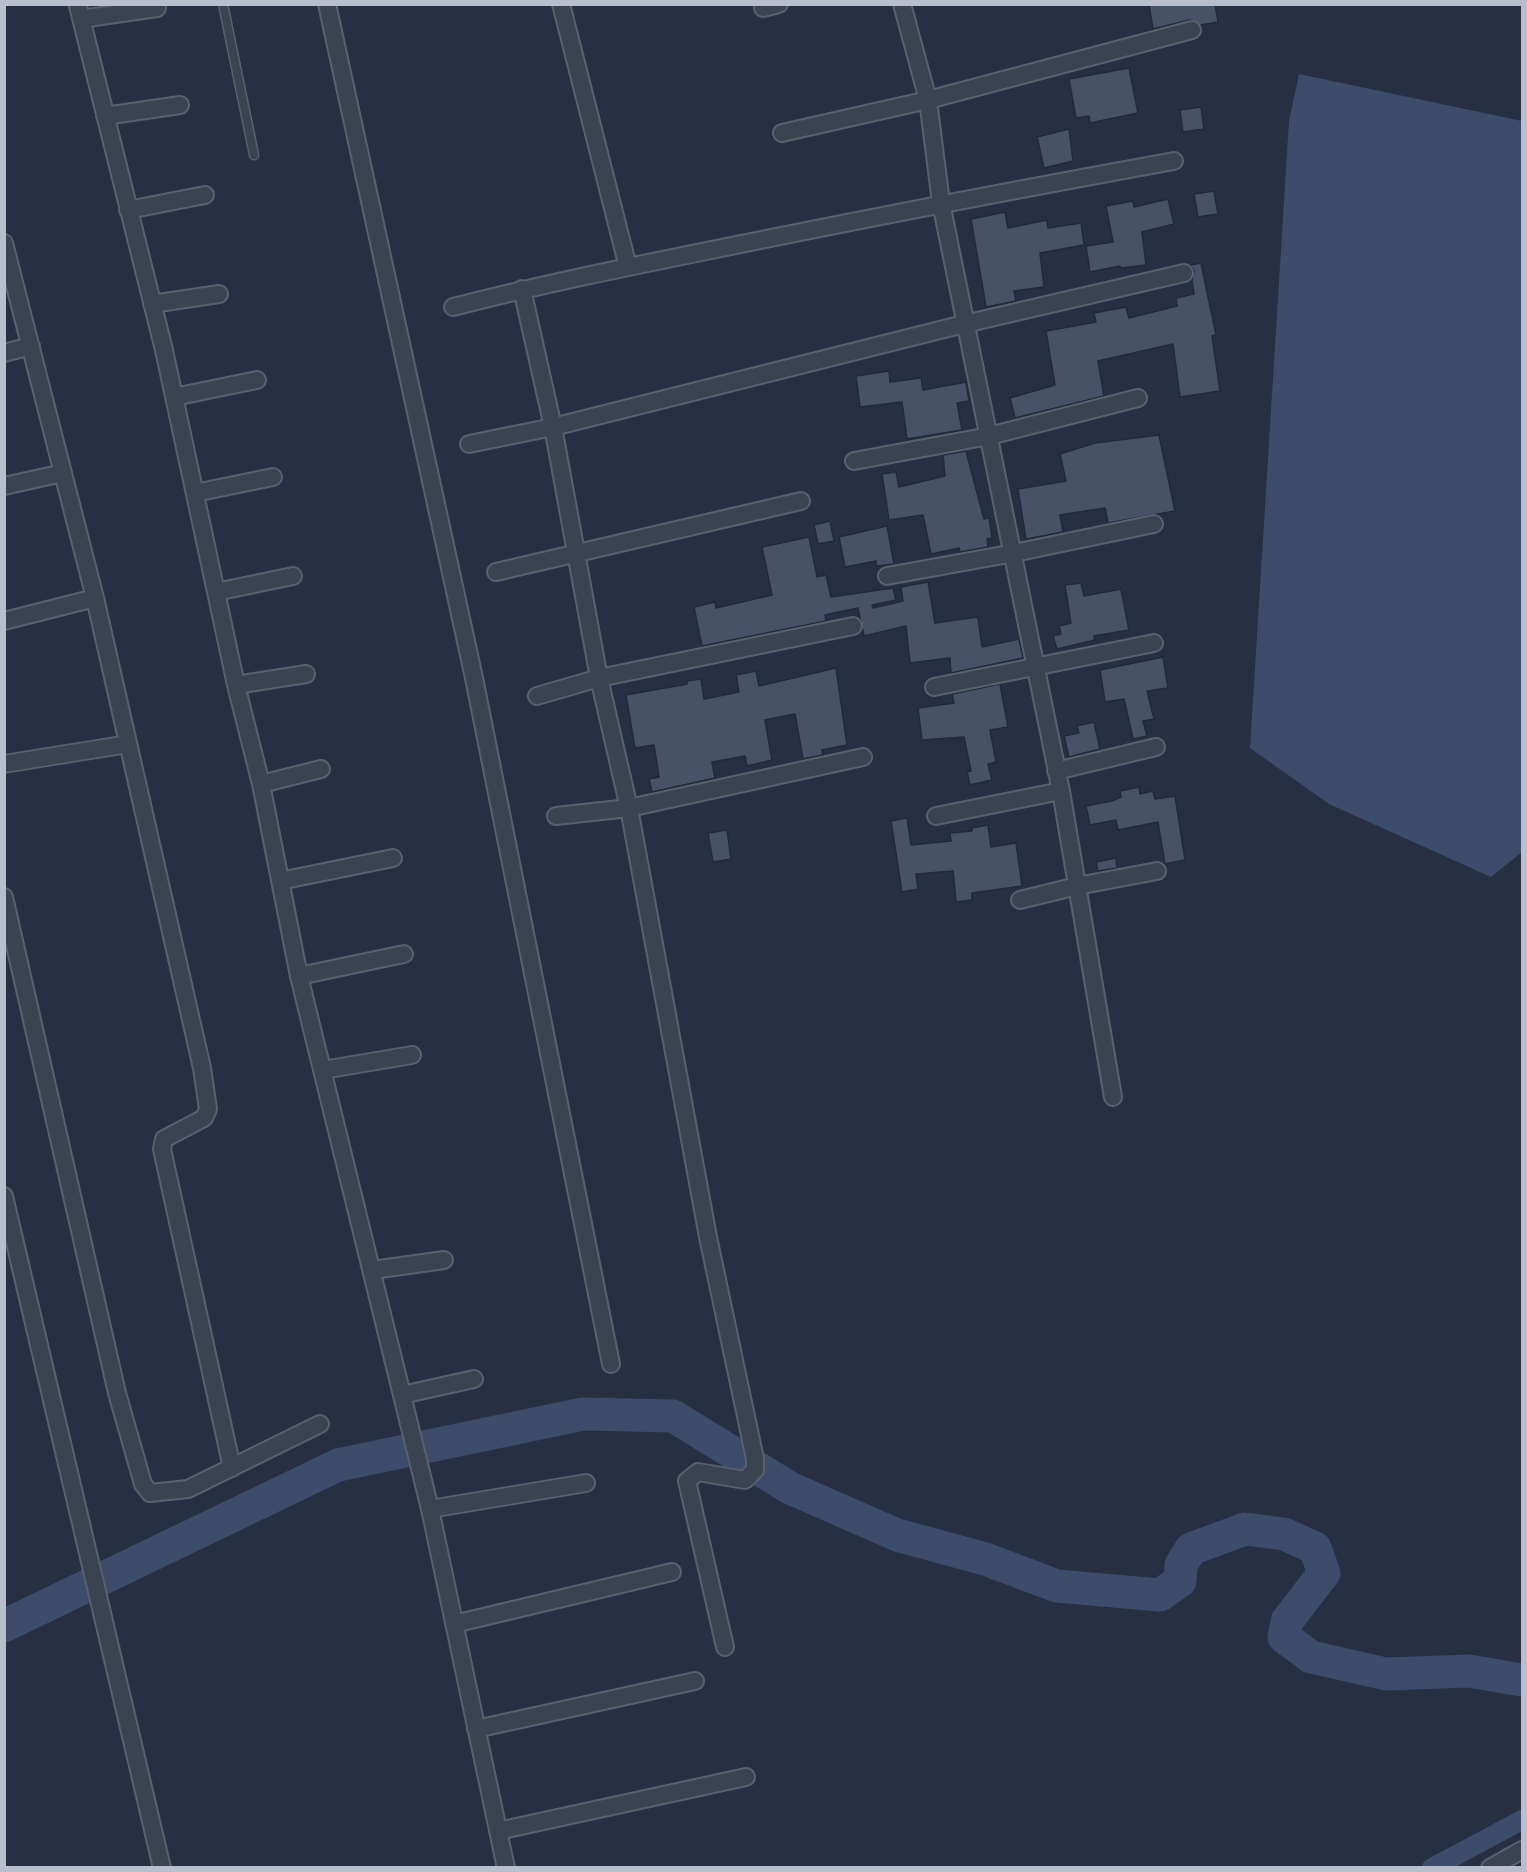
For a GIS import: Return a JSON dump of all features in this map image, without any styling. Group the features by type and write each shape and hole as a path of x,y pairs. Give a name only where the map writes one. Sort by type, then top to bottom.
{"street":[{"path":"327,4 474,678 611,1364"},
{"path":"561,4 628,267"},
{"path":"902,4 928,100 941,204 1061,791 1113,1097"},
{"path":"157,8 80,13 174,396 236,685 261,784 299,976 430,1509 506,1868"},
{"path":"782,133 928,100 1192,30"},
{"path":"105,116 180,105"},
{"path":"453,307 522,289 628,267 941,204 1174,161"},
{"path":"128,210 205,195"},
{"path":"4,243 95,598 202,1068 208,1109 204,1118 164,1139 162,1149 232,1468"},
{"path":"469,444 553,427 966,323 1184,273"},
{"path":"522,289 578,552 599,678 629,808 708,1237 755,1459 755,1470 745,1480 698,1473 687,1481 724,1647"},
{"path":"152,304 219,294"},
{"path":"4,353 31,346"},
{"path":"174,396 257,380"},
{"path":"854,461 989,436 1138,398"},
{"path":"4,486 63,473"},
{"path":"195,493 273,477"},
{"path":"496,572 801,501"},
{"path":"887,576 1014,554 1154,524"},
{"path":"216,592 293,576"},
{"path":"4,621 95,598"},
{"path":"537,696 599,678 853,626"},
{"path":"934,687 1154,643"},
{"path":"236,685 306,674"},
{"path":"4,764 128,744"},
{"path":"1056,771 1156,747"},
{"path":"556,816 629,808 863,757"},
{"path":"261,784 321,769"},
{"path":"936,816 1061,791"},
{"path":"280,881 393,858"},
{"path":"1020,900 1077,886 1157,871"},
{"path":"4,897 117,1393 143,1484 150,1493 188,1489 320,1424"},
{"path":"299,976 404,954"},
{"path":"323,1070 412,1055"},
{"path":"4,1196 162,1868"},
{"path":"373,1270 444,1260"},
{"path":"402,1395 474,1379"},
{"path":"430,1509 586,1483"},
{"path":"454,1624 672,1572"},
{"path":"476,1729 695,1681"},
{"path":"498,1831 746,1777"},
{"path":"1490,1868 1507,1863 1522,1850"}],"lane":[{"path":"223,4 254,155"}],"water":[{"path":"1299,74 1522,121 1522,852 1491,877 1329,804 1250,748 1289,121"}],"building":[{"path":"1149,4 1215,4 1218,22 1201,25 1190,20 1153,29"},
{"path":"1129,68 1138,113 1090,123 1089,116 1076,118 1069,79"},
{"path":"1201,107 1204,129 1183,132 1180,110"},
{"path":"1069,129 1073,161 1044,168 1037,137"},
{"path":"1214,191 1218,214 1198,217 1194,194"},
{"path":"1168,199 1174,224 1142,232 1146,265 1121,268 1120,266 1090,272 1086,246 1113,242 1106,206 1133,201 1134,207"},
{"path":"1005,212 1008,228 1047,220 1048,228 1081,223 1084,245 1040,253 1044,287 1014,291 1016,301 986,307 971,219"},
{"path":"1201,263 1216,335 1212,336 1220,391 1180,397 1173,344 1098,361 1104,396 1015,418 1010,398 1055,385 1046,331 1096,322 1094,313 1126,307 1129,318 1177,306 1176,298 1194,294 1192,280 1194,271 1190,265"},
{"path":"889,371 890,382 921,378 923,390 966,382 969,401 957,403 962,430 907,439 902,402 860,407 856,376"},
{"path":"1159,435 1175,511 1108,523 1105,508 1060,515 1063,532 1026,539 1018,489 1066,481 1060,454 1095,443"},
{"path":"966,451 984,519 989,518 992,538 987,539 988,547 960,552 959,548 931,554 923,515 889,520 882,474 896,472 899,487 945,476 943,455"},
{"path":"830,521 834,541 818,544 814,525"},
{"path":"887,526 894,564 876,566 876,561 845,567 839,537"},
{"path":"809,537 817,577 826,575 831,597 893,588 896,600 872,605 873,608 903,601 901,587 928,582 935,623 978,617 982,647 1019,639 1023,658 951,673 950,658 910,663 906,626 864,636 858,608 825,615 826,621 702,646 694,607 715,602 716,608 772,595 762,547"},
{"path":"1081,583 1084,596 1121,589 1129,630 1094,636 1095,640 1057,649 1053,636 1061,634 1059,626 1071,623 1065,585"},
{"path":"1163,657 1168,688 1147,691 1154,719 1143,721 1147,736 1133,739 1124,699 1105,702 1100,670"},
{"path":"836,668 847,745 822,750 823,755 803,759 795,714 765,720 772,760 747,766 745,756 712,762 715,778 652,792 649,779 659,777 654,745 635,748 626,695 687,684 687,681 701,679 704,699 739,692 736,675 756,671 759,686"},
{"path":"1000,684 1008,727 990,730 996,762 988,764 992,780 970,785 967,772 971,771 964,737 922,740 918,708 954,703 952,694"},
{"path":"1094,722 1100,749 1069,757 1064,736 1079,733 1077,726"},
{"path":"1139,787 1140,794 1153,791 1155,799 1175,796 1185,860 1165,864 1158,822 1118,830 1116,820 1090,825 1086,806 1112,801 1121,797 1120,791"},
{"path":"907,818 911,845 951,841 950,833 972,831 972,828 988,825 991,847 1016,843 1022,886 972,893 972,900 956,902 953,871 916,874 918,889 902,892 891,821"},
{"path":"727,830 731,859 713,862 708,833"},
{"path":"1116,858 1117,868 1098,871 1096,862"}],"waterway":[{"path":"4,1626 338,1465 583,1414 673,1416 790,1488 897,1535 985,1559 1057,1586 1160,1595 1180,1581 1181,1565 1191,1549 1245,1529 1284,1534 1315,1548 1324,1573 1287,1621 1284,1637 1311,1657 1386,1674 1469,1671 1522,1680"},
{"path":"1432,1868 1522,1820"}]}
